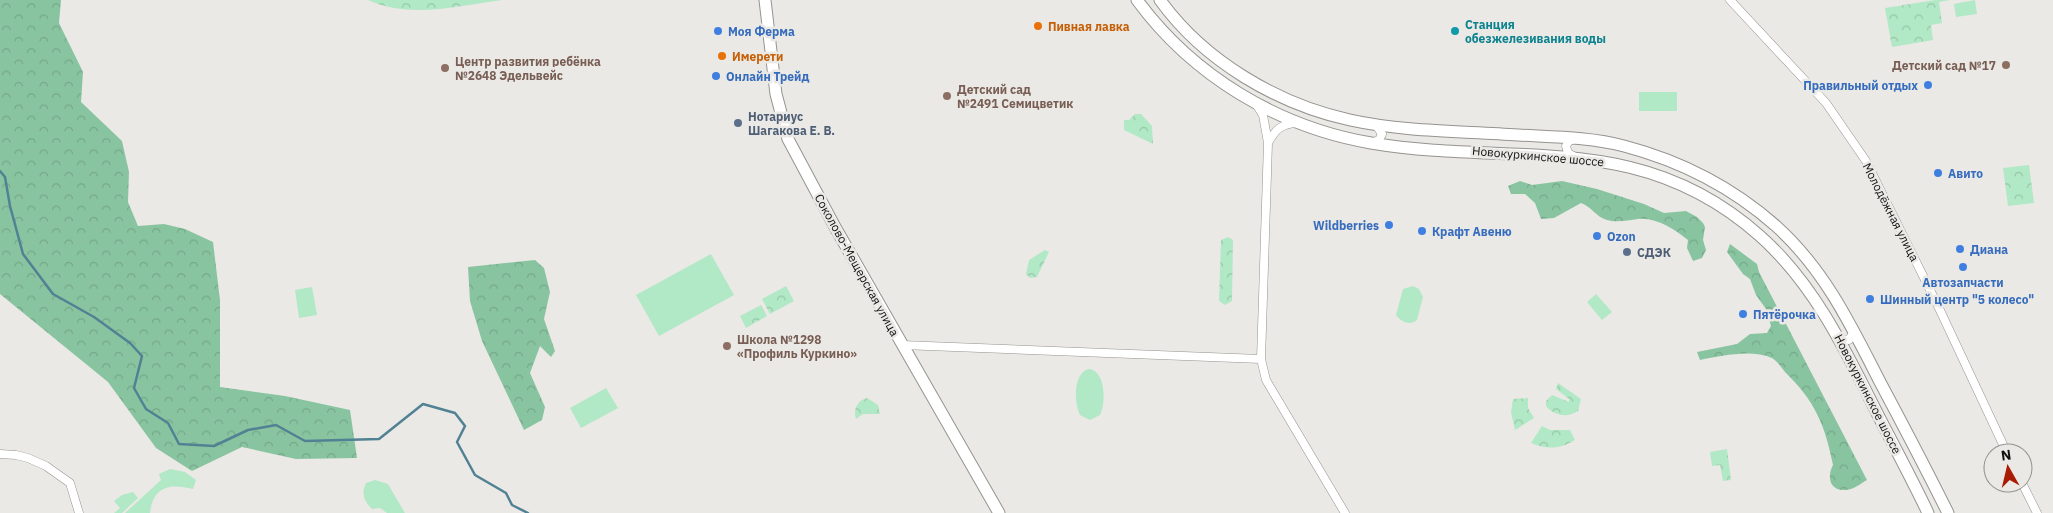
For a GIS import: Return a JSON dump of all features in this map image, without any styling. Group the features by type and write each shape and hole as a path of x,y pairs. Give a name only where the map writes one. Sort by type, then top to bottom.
{"main road":[{"name":"Соколово-Мещерская улица","path":"765,0 776,94 784,130 811,184 998,513"},
{"name":"Новокуркинское шоссе","path":"1138,0 1166,34 1214,77 1254,103 1322,132 1372,143 1576,157 1614,162 1642,170 1693,190 1714,201 1752,229 1781,256 1814,298 1838,336 1928,513"},
{"name":"Новокуркинское шоссе","path":"1160,0 1206,48 1250,80 1304,106 1328,114 1376,124 1577,139 1623,146 1653,154 1708,177 1726,187 1777,227 1797,247 1832,292 1853,328 1948,513"},
{"path":"1921,499 1923,513"}],"street":[{"name":"Молодёжная улица","path":"1730,0 1826,103 1866,161 1898,222 2002,443"},
{"path":"1254,103 1263,115 1268,143 1261,359 1266,380 1345,513"},
{"path":"1268,143 1275,130 1282,125 1298,123"},
{"path":"1372,143 1379,140 1382,134 1376,124"},
{"path":"1576,157 1568,153 1566,146 1569,141 1577,139"},
{"path":"1838,336 1849,340 1853,334 1853,328"},
{"path":"902,345 1261,359"},
{"path":"0,454 28,458 46,466 70,483 79,513"},
{"path":"2027,493 2037,513"}],"green space":[{"path":"0,0 61,0 59,23 83,72 81,102 122,141 129,172 128,202 138,226 164,224 185,229 213,242 220,300 220,387 285,396 350,410 357,458 296,459 242,447 192,471 156,448 108,382 0,294"},
{"path":"368,0 502,0 451,8 417,10 384,6"},
{"path":"1935,0 1950,0 1939,2 1942,23 1931,25 1933,40 1892,47 1885,8"},
{"path":"1975,0 1977,14 1956,17 1954,4"},
{"path":"1639,92 1677,92 1677,111 1639,111"},
{"path":"1135,114 1141,114 1152,126 1153,144 1124,130 1124,120 1129,120"},
{"path":"2029,165 2034,203 2008,206 2003,168"},
{"path":"1520,181 1532,185 1562,181 1597,189 1644,204 1664,213 1686,211 1703,223 1705,227 1703,240 1706,250 1702,258 1693,261 1687,248 1688,240 1664,225 1645,219 1607,220 1581,203 1554,218 1541,219 1535,203 1525,194 1511,194 1508,186"},
{"path":"1228,237 1233,240 1232,301 1225,305 1219,301 1221,240"},
{"path":"1730,244 1757,264 1759,272 1867,480 1851,489 1840,490 1831,482 1830,474 1833,465 1817,414 1804,393 1774,359 1763,355 1745,354 1700,360 1697,352 1737,344 1750,334 1767,333 1771,326 1766,309 1756,295 1750,279 1743,274 1727,252"},
{"path":"1045,250 1049,252 1037,277 1030,278 1026,274 1029,260"},
{"path":"711,254 734,295 659,336 636,295"},
{"path":"535,260 544,268 550,292 544,319 555,351 551,357 540,346 530,373 545,407 542,420 524,430 482,341 470,301 468,267"},
{"path":"786,286 794,301 770,314 762,299"},
{"path":"1413,286 1419,289 1423,297 1417,320 1409,323 1400,320 1396,315 1403,289"},
{"path":"312,287 317,315 299,318 295,290"},
{"path":"1596,294 1612,312 1602,320 1587,302"},
{"path":"761,305 767,316 746,328 740,316"},
{"path":"1089,369 1099,375 1102,381 1104,396 1100,415 1090,420 1080,415 1076,396 1080,376"},
{"path":"1558,383 1581,399 1578,411 1570,415 1561,415 1553,412 1546,406 1546,401 1552,395 1569,402 1569,399 1556,389"},
{"path":"606,388 618,408 581,428 570,408"},
{"path":"867,398 878,405 880,414 863,414 856,419 855,412 857,406"},
{"path":"1528,398 1528,408 1534,418 1515,430 1511,412 1513,399"},
{"path":"1542,426 1550,430 1570,430 1575,440 1554,448 1531,443"},
{"path":"1727,449 1731,480 1723,481 1720,465 1712,466 1710,452"},
{"path":"170,469 185,472 196,480 193,489 177,486 164,489 155,497 150,513 125,513 161,480 159,474"},
{"path":"375,480 388,484 405,513 387,513 380,508 372,509 369,506 364,497 364,487 366,483"},
{"path":"133,492 138,498 122,513 114,513 120,508 114,501 122,495"}],"waterway":[{"path":"0,171 5,177 10,206 23,254 53,294 94,317 130,343 142,356 134,388 146,409 168,423 179,444 214,446 248,430 276,425 305,441 379,439 423,404 455,413 465,426 457,442 475,475 506,493 512,505 528,513"}],"place":[{"name":"Пивная лавка","path":"1038,26"},
{"name":"Моя Ферма","path":"718,31"},
{"name":"Станция обезжелезивания воды","path":"1455,31"},
{"name":"Имерети","path":"722,56"},
{"name":"Детский сад №17","path":"2006,65"},
{"name":"Центр развития ребёнка №2648 Эдельвейс","path":"445,68"},
{"name":"Онлайн Трейд","path":"716,76"},
{"name":"Правильный отдых","path":"1928,85"},
{"name":"Детский сад №2491 Семицветик","path":"947,96"},
{"name":"Нотариус Шагакова Е. В.","path":"738,123"},
{"name":"Авито","path":"1938,173"},
{"name":"Wildberries","path":"1389,225"},
{"name":"Крафт Авеню","path":"1422,231"},
{"name":"Ozon","path":"1597,236"},
{"name":"Диана","path":"1960,249"},
{"name":"СДЭК","path":"1627,252"},
{"name":"Автозапчасти","path":"1963,267"},
{"name":"Шинный центр \"5 колесо\"","path":"1870,299"},
{"name":"Пятёрочка","path":"1743,314"},
{"name":"Школа №1298 «Профиль Куркино»","path":"727,346"}]}
